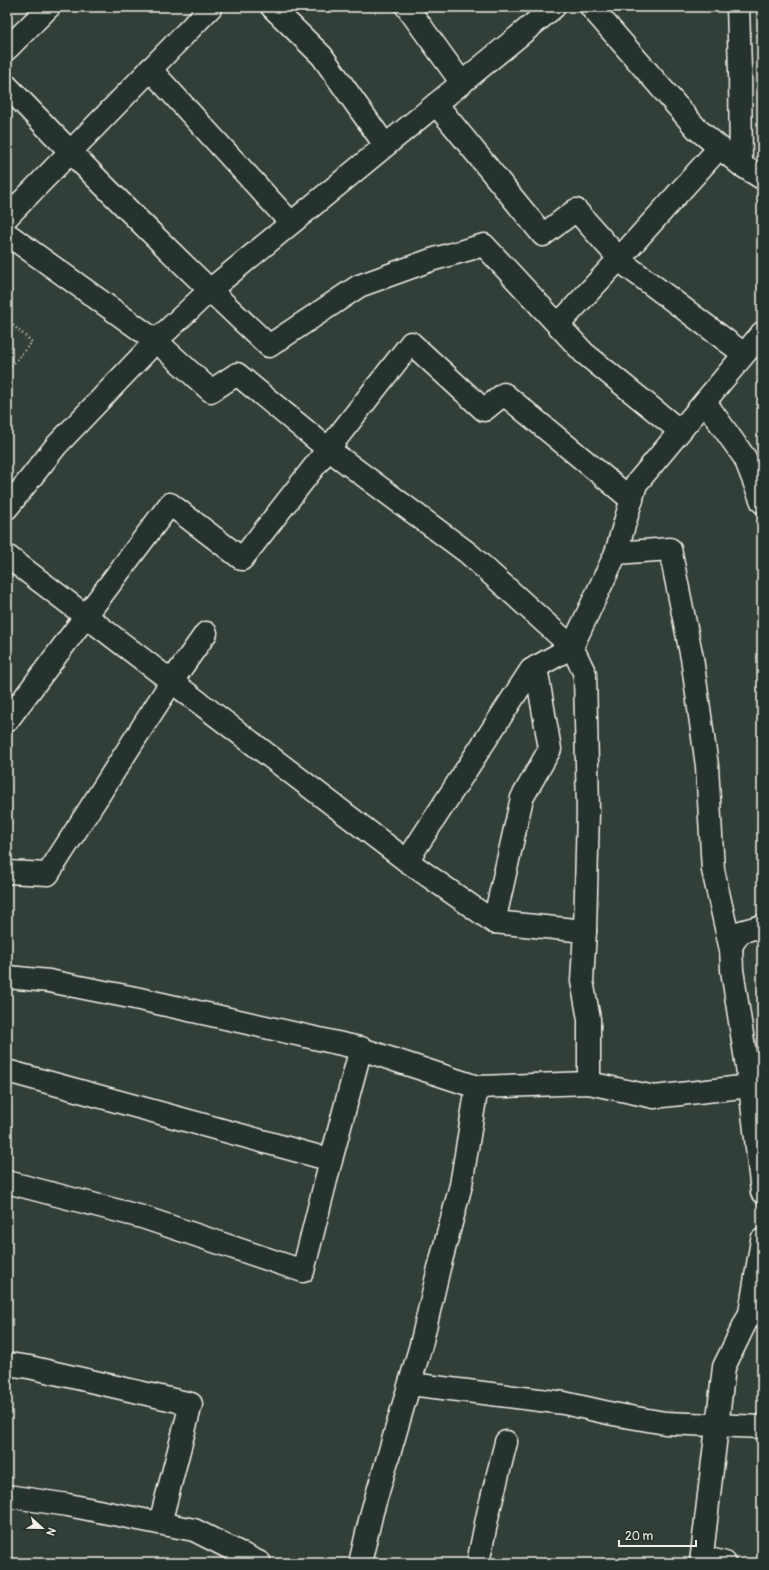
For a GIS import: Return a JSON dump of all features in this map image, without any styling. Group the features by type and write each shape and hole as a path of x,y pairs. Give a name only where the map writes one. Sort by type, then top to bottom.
{"street":[{"path":"7,49 49,7"},
{"path":"7,217 211,7"},
{"path":"272,7 322,56 385,146"},
{"path":"407,7 462,82"},
{"path":"7,508 56,446 156,341 210,290 554,7"},
{"path":"591,7 697,129 741,165 762,178"},
{"path":"738,7 741,165"},
{"path":"150,70 291,223"},
{"path":"7,86 70,152 210,290 270,346 359,286 430,260 484,245 584,353 680,431"},
{"path":"436,104 543,235 576,210 623,263 744,354"},
{"path":"558,325 719,148"},
{"path":"7,234 156,341 211,391 237,374 328,449 468,553 572,647 585,674 588,810 585,931 582,981 590,1019 589,1082"},
{"path":"407,861 531,670 572,647 616,553 636,484 762,333"},
{"path":"7,720 170,504 242,559 411,343 484,410 504,394 632,500"},
{"path":"705,402 745,458 762,502"},
{"path":"616,553 670,549 692,658 707,766 713,870 731,950 732,970 750,1086 762,1192"},
{"path":"7,556 407,861 494,922 585,931"},
{"path":"7,872 48,874 172,681 206,633"},
{"path":"494,922 522,798 550,750 536,667"},
{"path":"731,950 731,946 740,932 762,926"},
{"path":"7,978 50,981 135,998 361,1048 477,1087 589,1082 654,1097 750,1086"},
{"path":"7,1182 142,1217 304,1271 331,1160 361,1048"},
{"path":"7,1071 331,1160"},
{"path":"360,1563 372,1512 421,1345 461,1184 477,1087"},
{"path":"725,1563 701,1560 724,1367 750,1313 762,1240"},
{"path":"7,1364 29,1367 191,1404 160,1523"},
{"path":"410,1384 564,1403 613,1414 665,1423 762,1427"},
{"path":"478,1563 488,1514 506,1442"},
{"path":"7,1496 68,1505 194,1530 260,1563"}],"path":[{"path":"7,320 32,342 7,371"}]}
